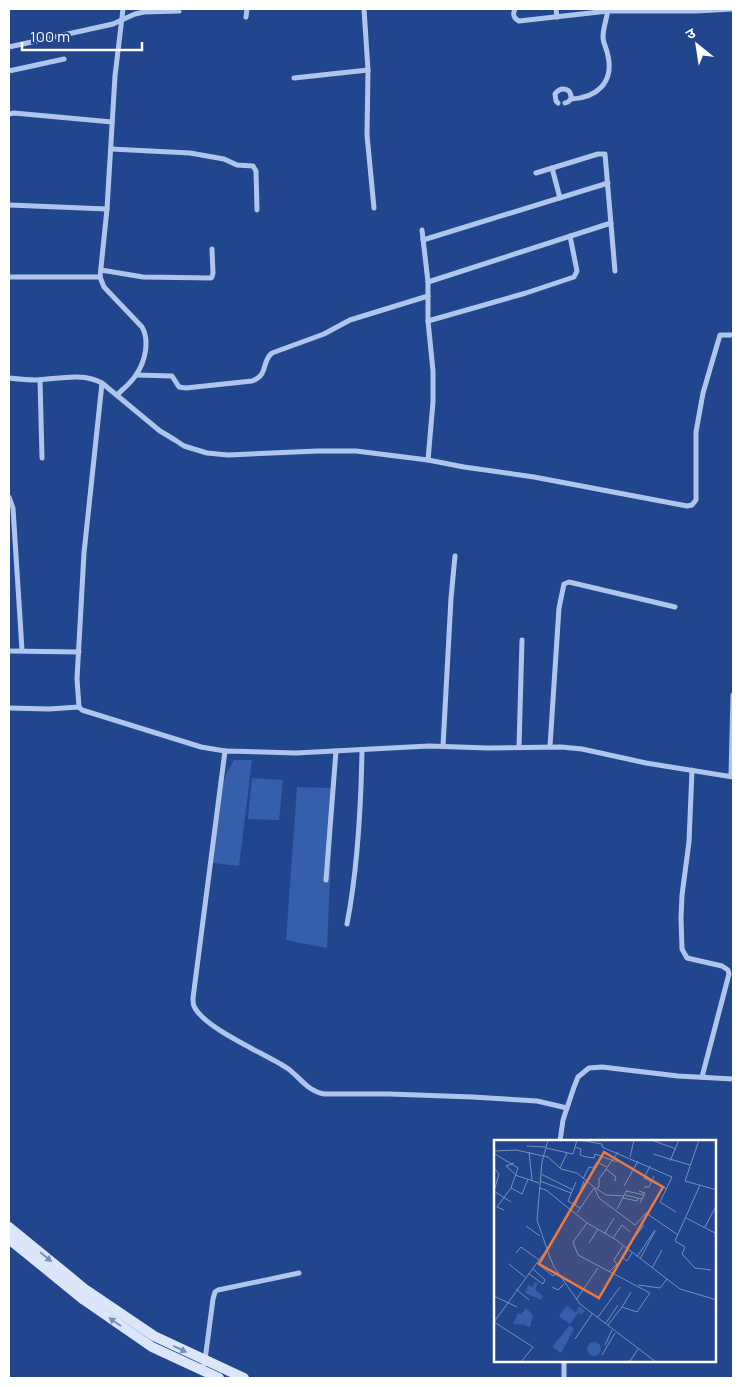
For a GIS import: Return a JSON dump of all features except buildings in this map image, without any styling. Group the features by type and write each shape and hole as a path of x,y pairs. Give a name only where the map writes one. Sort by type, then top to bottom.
{"street":[{"path":"117,395 137,375 145,357 145,332 104,287 100,277 107,209 115,76 123,9"},
{"path":"246,17 247,9"},
{"path":"364,9 368,70 367,135 374,208"},
{"path":"515,9 514,16 520,21 608,10 696,11 733,9"},
{"path":"556,9 557,17"},
{"path":"565,103 571,99 588,97 602,88 608,77 608,55 602,36 608,10"},
{"path":"9,47 113,24 144,12 179,11"},
{"path":"9,71 64,59"},
{"path":"294,78 368,70"},
{"path":"558,103 555,94 562,89 570,93 571,99"},
{"path":"9,114 112,122"},
{"path":"111,149 190,153 253,166 256,171 258,210"},
{"path":"536,173 603,153 606,157 615,271"},
{"path":"552,168 560,198"},
{"path":"423,240 608,183"},
{"path":"9,205 107,209"},
{"path":"428,282 611,223"},
{"path":"422,230 428,282 428,321 433,371 433,402 428,460"},
{"path":"428,321 574,277 577,271 570,236"},
{"path":"100,270 143,277 210,278 213,273 212,249"},
{"path":"9,277 100,277"},
{"path":"137,375 172,376 179,387 186,388 252,381 261,376 270,354 324,334 350,320 428,296"},
{"path":"9,378 40,380 76,377 90,378 102,382 160,431 191,448 207,453 228,455 346,451 428,460 464,467 534,476 690,506 696,500 696,432 703,393 720,334 733,335"},
{"path":"40,380 42,458"},
{"path":"79,707 77,679 84,553 102,382"},
{"path":"9,497 13,508 22,650"},
{"path":"443,746 455,556"},
{"path":"550,746 559,608 564,584 569,582 675,607"},
{"path":"519,747 522,640"},
{"path":"9,651 79,652"},
{"path":"9,708 49,709 79,707 82,710 201,747 225,751 296,753 389,747 443,746 488,748 550,746 582,749 646,763 732,776 733,695"},
{"path":"347,924 352,899 361,804 362,750"},
{"path":"225,751 193,998 194,1006 199,1013 222,1031 289,1069 310,1090 318,1093 390,1094 537,1101 567,1108"},
{"path":"326,880 336,751"},
{"path":"692,770 689,842 682,895 682,949 687,958 722,966 728,970 729,974 702,1077"},
{"path":"560,1140 567,1108 578,1077 589,1068 602,1067 678,1076 733,1079"},
{"path":"9,1227 86,1290 154,1336 203,1365 219,1378"},
{"path":"9,1239 84,1300 152,1347 244,1378"},
{"path":"203,1365 215,1292 299,1273"},
{"path":"564,1362 564,1378"}],"shaded area":[{"path":"234,760 252,760 239,866 213,863 223,785 227,772"},
{"path":"252,778 283,780 279,820 248,819"},
{"path":"297,787 334,788 327,948 286,940"}]}
